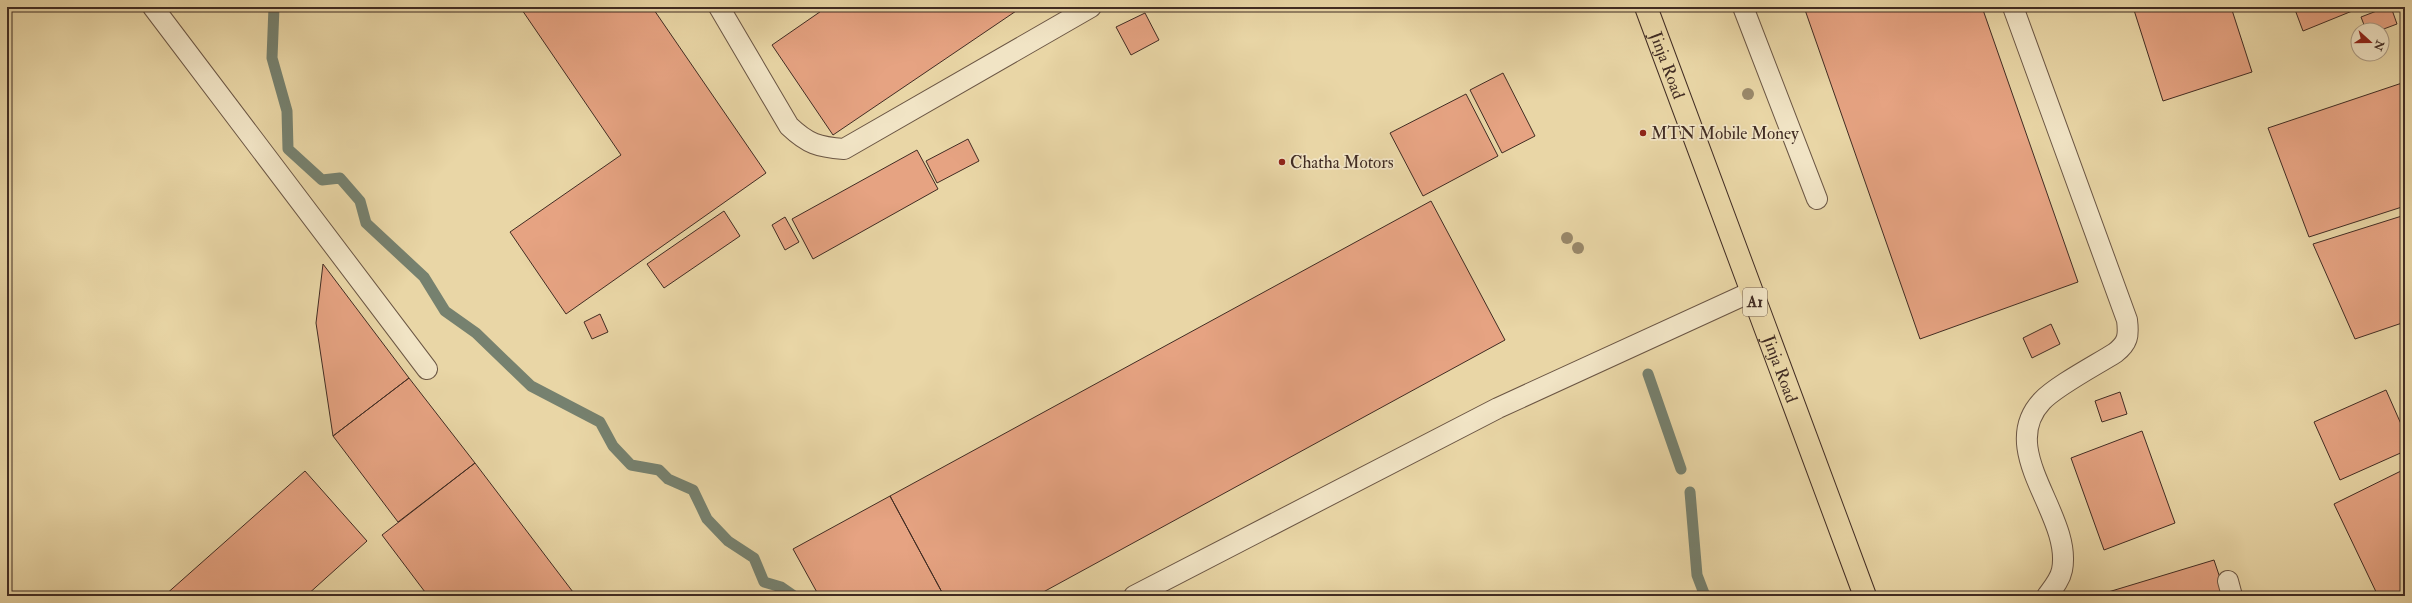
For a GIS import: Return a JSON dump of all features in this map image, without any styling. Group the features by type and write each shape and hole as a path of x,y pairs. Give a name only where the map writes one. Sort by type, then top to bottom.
{"highway":[{"name":"Jinja Road","path":"1646,7 1865,596"}],"lane":[{"path":"153,7 427,369"},
{"path":"719,7 789,126 803,139 816,145 844,149 1091,7"},
{"path":"1743,7 1817,199"},
{"path":"2013,7 2128,320 2129,336 2124,346 2116,353 2042,401 2032,415 2026,432 2027,450 2063,547 2062,571 2047,596"},
{"path":"1134,596 1498,408 1751,292"}],"building":[{"path":"520,7 652,7 766,173 566,314 510,232 621,155"},
{"path":"827,7 1022,7 833,135 772,45"},
{"path":"1804,7 1982,7 2078,282 1920,339"},
{"path":"2133,7 2231,7 2252,72 2163,101"},
{"path":"2294,7 2362,7 2303,31"},
{"path":"2387,7 2391,7 2397,24 2390,27 2390,22 2363,22 2361,17"},
{"path":"1145,13 1159,40 1131,55 1116,27"},
{"path":"1503,73 1535,136 1502,153 1470,90"},
{"path":"2405,82 2405,206 2309,237 2268,128"},
{"path":"1466,94 1498,156 1423,196 1390,133"},
{"path":"968,139 979,161 937,183 926,161"},
{"path":"917,150 938,189 813,259 792,219"},
{"path":"1431,201 1505,340 1036,596 944,596 890,496"},
{"path":"724,211 740,236 664,288 647,264"},
{"path":"2405,215 2405,322 2355,339 2313,244"},
{"path":"785,217 799,242 785,250 772,225"},
{"path":"323,264 409,378 333,436 316,323"},
{"path":"600,314 608,332 592,339 584,322"},
{"path":"2051,324 2060,344 2032,358 2023,338"},
{"path":"409,378 475,463 398,522 333,436"},
{"path":"2386,390 2405,433 2405,451 2340,480 2314,422"},
{"path":"2120,392 2127,414 2102,422 2095,401"},
{"path":"2142,431 2175,523 2104,550 2071,458"},
{"path":"475,463 576,596 428,596 382,535"},
{"path":"2405,469 2405,596 2378,596 2334,504"},
{"path":"305,471 367,541 306,596 164,596"},
{"path":"890,496 944,596 819,596 793,549"},
{"path":"2214,560 2226,596 2095,596"}],"waterway":[{"path":"274,7 272,58 287,111 288,149 322,180 340,178 360,201 366,223 424,277 445,311 476,333 531,386 600,422 613,446 631,465 659,470 668,479 693,490 707,519 728,541 754,558 764,582 781,587 794,596"},
{"path":"1648,374 1681,469"},
{"path":"1690,492 1697,575 1705,596"}],"place":[{"name":"MTN Mobile Money","path":"1643,133"},
{"name":"Chatha Motors","path":"1282,162"}]}
